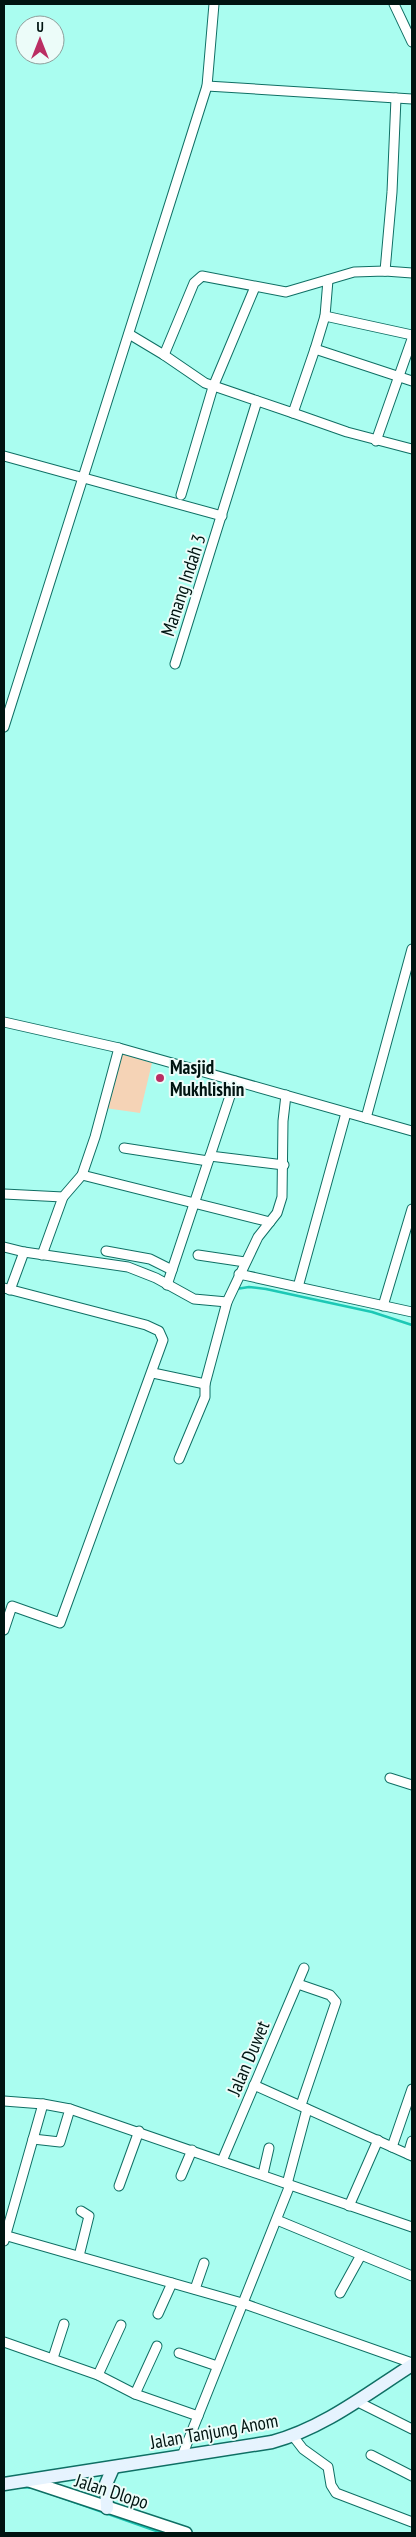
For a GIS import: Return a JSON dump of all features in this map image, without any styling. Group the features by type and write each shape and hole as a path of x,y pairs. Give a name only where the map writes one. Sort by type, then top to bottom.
{"main road":[{"name":"Jalan Tanjung Anom","path":"4,2484 272,2442 293,2436 323,2422 412,2364"},
{"path":"108,2508 106,2484 113,2468"}],"street":[{"path":"4,727 207,86 214,4"},
{"path":"394,4 412,42"},
{"path":"207,86 412,99"},
{"path":"385,271 396,98"},
{"path":"164,355 198,277 215,277 255,287 286,292 354,272 385,271 412,273"},
{"path":"293,413 325,316 328,280"},
{"path":"181,496 213,387 255,287"},
{"path":"325,316 412,334"},
{"path":"129,334 213,387 376,441 412,449"},
{"path":"376,441 412,339"},
{"path":"314,349 412,381"},
{"name":"Manang Indah 3","path":"175,664 257,401"},
{"path":"4,456 222,516"},
{"path":"366,1118 412,949"},
{"path":"4,1022 119,1048 412,1131"},
{"path":"42,1255 63,1197 82,1175 95,1137 119,1048"},
{"path":"167,1285 193,1202 235,1081"},
{"path":"179,1459 205,1397 205,1384 227,1302 258,1237 277,1213 282,1197 284,1165 283,1121 286,1095"},
{"path":"298,1287 346,1113"},
{"path":"124,1148 284,1165"},
{"path":"82,1175 270,1222"},
{"path":"4,1194 63,1197"},
{"path":"383,1306 412,1209"},
{"path":"4,1247 42,1255 128,1267 194,1299 227,1302"},
{"path":"106,1251 150,1259 172,1270"},
{"path":"4,1630 12,1606 60,1623 164,1340 159,1331 7,1289 24,1252"},
{"path":"198,1255 245,1262"},
{"path":"239,1274 412,1312"},
{"path":"153,1374 205,1384"},
{"path":"390,1778 412,1785"},
{"name":"Jalan Duwet","path":"222,2161 304,1968"},
{"path":"182,2456 277,2220 288,2185 304,2107 336,2002 330,1995 298,1984"},
{"path":"254,2085 410,2155 412,2141"},
{"path":"392,2147 412,2089"},
{"path":"4,2101 43,2104 70,2110 139,2131 264,2174 288,2185 412,2227"},
{"path":"43,2104 4,2237 79,2256 242,2303 412,2364"},
{"path":"33,2139 60,2142 70,2110"},
{"path":"119,2186 139,2131"},
{"path":"349,2206 378,2140"},
{"path":"264,2174 269,2148"},
{"path":"181,2176 192,2150"},
{"path":"79,2256 89,2216 81,2211"},
{"path":"277,2220 361,2256 412,2274"},
{"path":"340,2292 361,2256"},
{"path":"195,2289 204,2263"},
{"path":"158,2314 172,2283"},
{"path":"53,2358 64,2324"},
{"path":"98,2375 121,2325"},
{"path":"4,2342 98,2375 135,2394 198,2416"},
{"path":"135,2394 157,2346"},
{"path":"179,2353 217,2366"},
{"path":"356,2401 412,2429"},
{"path":"293,2436 303,2450 328,2467 331,2485 336,2493 412,2522"},
{"path":"371,2455 412,2476"},
{"name":"Jalan Dlopo","path":"29,2481 186,2533"}],"shaded area":[{"path":"119,1053 152,1063 140,1113 105,1108"}],"waterway":[{"path":"236,1289 249,1287 266,1289 372,1312 412,1325"},
{"path":"20,2487 35,2488"},
{"path":"40,2490 162,2533"}],"place":[{"name":"Masjid Mukhlishin","path":"160,1078"}]}
